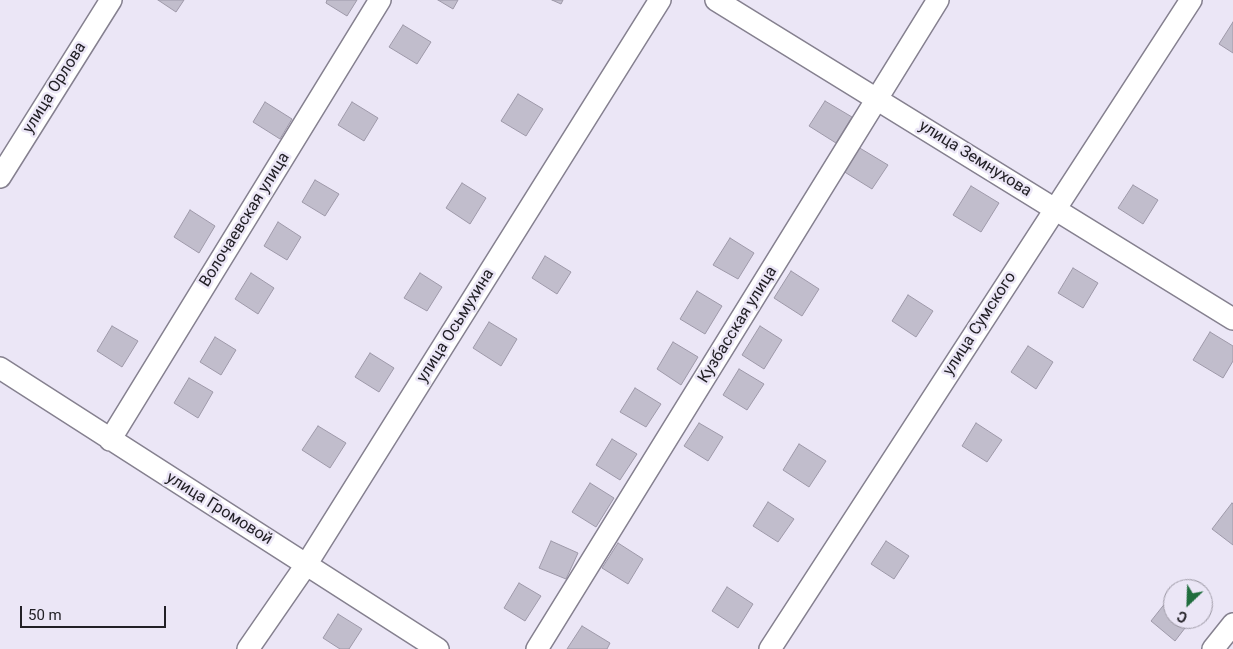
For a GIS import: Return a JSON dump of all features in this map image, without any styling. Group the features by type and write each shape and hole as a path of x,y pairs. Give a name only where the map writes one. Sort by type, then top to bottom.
{"street":[{"name":"улица Орлова","path":"0,177 111,0"},
{"name":"Волочаевская улица","path":"110,440 380,0"},
{"name":"улица Осьмухина","path":"248,649 306,564 660,0"},
{"name":"улица Земнухова","path":"716,0 1233,319"},
{"name":"Кузбасская улица","path":"537,649 938,0"},
{"name":"улица Сумского","path":"770,649 1191,0"},
{"name":"улица Громовой","path":"0,368 438,649"},
{"path":"1214,649 1233,624"}],"building":[{"path":"158,0 184,0 176,12"},
{"path":"327,0 357,0 347,16 326,3"},
{"path":"438,0 458,0 453,9"},
{"path":"552,0 563,0 561,4"},
{"path":"1233,22 1233,53 1219,44"},
{"path":"403,25 431,42 417,64 389,47"},
{"path":"518,94 543,109 526,136 501,121"},
{"path":"825,101 852,117 836,143 809,126"},
{"path":"265,102 292,119 280,139 253,122"},
{"path":"352,102 378,118 364,141 338,125"},
{"path":"858,147 888,165 872,189 843,171"},
{"path":"315,180 339,194 325,216 302,202"},
{"path":"462,183 486,198 470,224 446,208"},
{"path":"1133,185 1158,200 1143,224 1118,208"},
{"path":"971,186 999,203 981,232 953,215"},
{"path":"190,210 215,226 199,253 174,237"},
{"path":"278,222 301,237 287,260 264,246"},
{"path":"730,238 754,253 738,279 713,265"},
{"path":"545,256 571,272 557,294 532,278"},
{"path":"1073,268 1098,283 1083,308 1058,293"},
{"path":"791,271 819,289 802,316 774,298"},
{"path":"251,273 274,288 258,314 235,299"},
{"path":"420,273 442,287 427,311 404,298"},
{"path":"697,291 722,306 705,334 680,319"},
{"path":"908,295 933,311 916,337 892,321"},
{"path":"489,322 517,339 501,366 473,348"},
{"path":"112,326 138,341 122,367 97,351"},
{"path":"760,326 782,340 764,369 742,355"},
{"path":"1210,332 1233,346 1233,361 1223,378 1193,360"},
{"path":"215,337 236,350 221,375 200,362"},
{"path":"673,342 698,357 681,385 657,369"},
{"path":"1028,346 1053,362 1036,389 1011,372"},
{"path":"370,353 394,368 379,392 355,377"},
{"path":"739,369 764,384 747,410 723,395"},
{"path":"189,378 213,392 198,418 174,403"},
{"path":"635,388 661,404 646,427 620,412"},
{"path":"699,423 723,437 708,461 684,446"},
{"path":"976,423 1002,440 987,462 962,446"},
{"path":"318,426 346,443 330,468 302,450"},
{"path":"612,439 637,454 620,480 596,465"},
{"path":"799,444 826,461 809,487 783,470"},
{"path":"590,483 614,498 596,527 572,512"},
{"path":"768,502 794,519 778,542 753,526"},
{"path":"1233,504 1233,545 1212,529"},
{"path":"551,541 578,553 566,579 539,568"},
{"path":"886,541 909,556 894,579 871,564"},
{"path":"618,543 643,559 628,584 602,568"},
{"path":"519,583 541,596 525,621 504,608"},
{"path":"727,587 753,604 738,628 712,611"},
{"path":"1163,606 1163,629 1184,629 1175,641 1151,621"},
{"path":"338,614 362,629 349,649 340,649 323,638"},
{"path":"582,626 610,643 607,649 567,649"}]}
